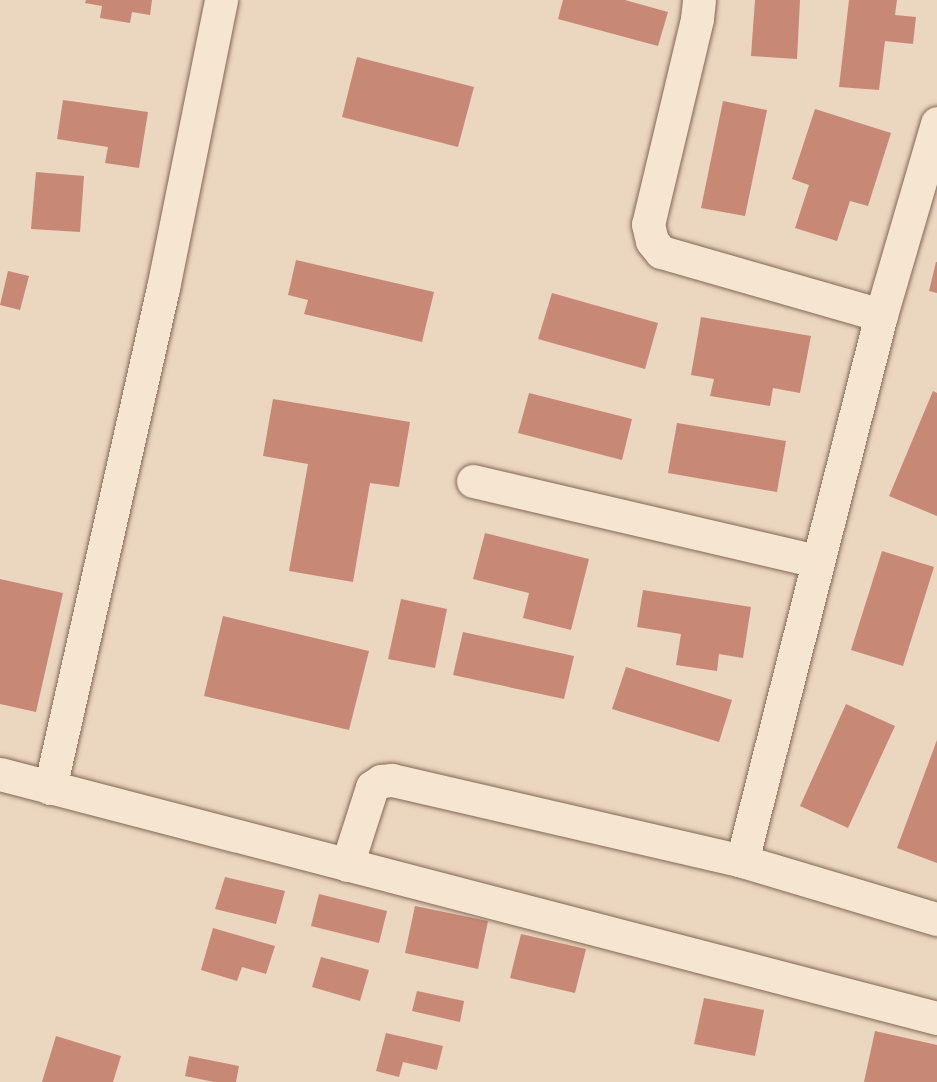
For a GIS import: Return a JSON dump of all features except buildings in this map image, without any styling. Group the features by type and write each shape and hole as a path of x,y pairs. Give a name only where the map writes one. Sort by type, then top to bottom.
{"street":[{"path":"50,788 163,288 221,0"},
{"path":"699,0 698,19 648,224 652,241 661,252 881,315"},
{"path":"742,861 881,315 937,123"},
{"path":"473,481 818,561"},
{"path":"0,774 937,1018"},
{"path":"347,865 372,787 381,781 392,780 742,861 937,919"}]}
